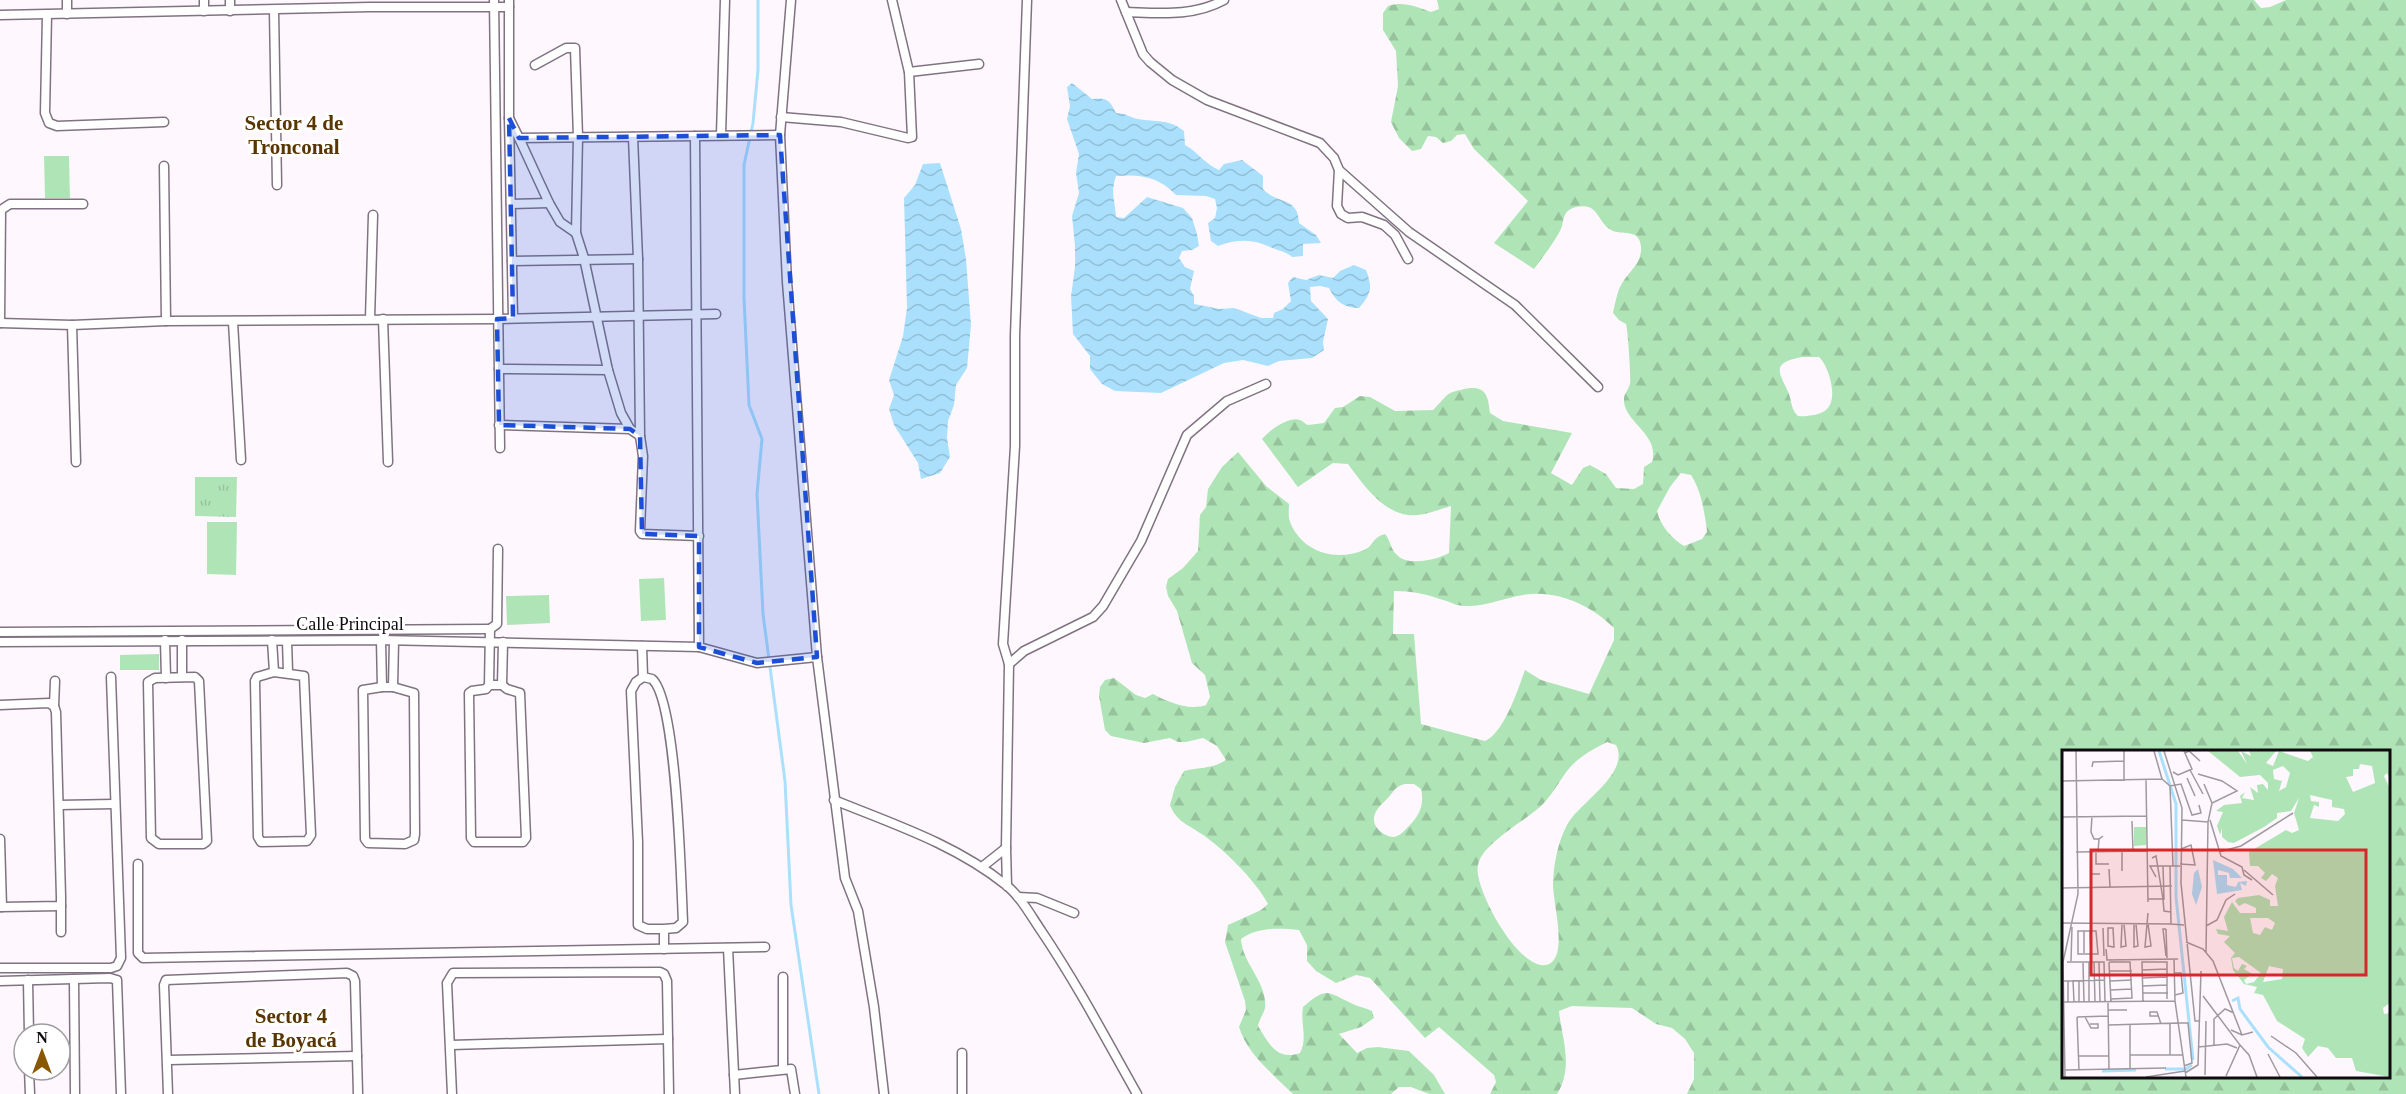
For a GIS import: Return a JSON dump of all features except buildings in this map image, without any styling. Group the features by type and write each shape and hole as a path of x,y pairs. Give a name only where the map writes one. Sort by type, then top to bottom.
{"street":[{"path":"67,0 67,14"},
{"path":"204,0 204,11"},
{"path":"230,0 230,11"},
{"path":"725,0 725,135"},
{"path":"791,0 781,117 776,135 817,657 845,878 858,911 874,1007 884,1094"},
{"path":"781,117 841,122 908,138 912,137 909,72 892,0"},
{"path":"1007,886 1009,664 1003,644 1015,446 1015,336 1027,0"},
{"path":"1121,0 1143,54 1172,80 1207,100 1320,143 1334,158 1339,170 1337,206 1341,214 1348,218 1362,217 1384,225 1395,235 1408,259"},
{"path":"1126,12 1175,14 1209,8 1224,0"},
{"path":"0,15 274,10 370,3 509,3 513,318"},
{"path":"494,4 500,448"},
{"path":"274,10 277,185"},
{"path":"47,15 45,113 49,123 57,126 164,122"},
{"path":"535,65 566,48 574,48 578,137 576,233 598,316 608,370 621,413 630,429 640,436"},
{"path":"909,72 979,64"},
{"path":"509,118 560,222 576,233"},
{"path":"519,138 776,135"},
{"path":"695,136 699,647"},
{"path":"633,137 638,259 640,436 643,456 640,531 642,534 699,536"},
{"path":"164,166 166,321"},
{"path":"1339,170 1409,232 1515,305 1598,387"},
{"path":"511,204 549,202"},
{"path":"83,204 10,204 1,210 0,323 72,325 166,321 497,319 716,314"},
{"path":"370,319 373,215"},
{"path":"512,261 584,258 638,259"},
{"path":"383,319 388,462"},
{"path":"233,322 241,460"},
{"path":"72,325 76,462"},
{"path":"499,369 608,370"},
{"path":"1009,664 1024,651 1093,616 1103,606 1141,541 1187,435 1227,401 1266,384"},
{"path":"499,425 630,429"},
{"path":"0,632 490,629 498,624 498,549"},
{"path":"489,685 490,629"},
{"path":"165,640 166,678"},
{"path":"182,640 182,677"},
{"path":"273,640 274,672"},
{"path":"287,640 288,672"},
{"path":"381,640 382,687"},
{"path":"393,687 394,640"},
{"name":"Calle Principal","path":"0,642 394,640 503,642 699,647 758,663 817,657"},
{"path":"502,685 503,642"},
{"path":"642,646 643,677"},
{"path":"274,672 288,672 304,676 311,835 307,841 261,842 258,837 255,681 257,677 274,672"},
{"path":"0,968 111,968 117,966 121,958 111,677"},
{"path":"195,677 199,681 208,833 204,844 159,844 151,838 148,682 155,678 166,678 195,677"},
{"path":"643,677 652,679 660,690 671,736 673,759 683,922 676,928 664,929 638,925 638,842 631,691 636,682 643,677"},
{"path":"55,681 61,932"},
{"path":"489,685 502,685 520,693 526,838 523,842 474,843 470,831 469,693 489,685"},
{"path":"382,687 393,687 414,693 415,834 414,840 405,844 368,843 365,838 363,690 382,687"},
{"path":"0,705 49,703 54,706"},
{"path":"834,800 936,841 982,867 1007,886 1018,897 1067,969 1137,1094"},
{"path":"59,805 114,804"},
{"path":"0,839 1,907 61,906"},
{"path":"982,867 1006,848"},
{"path":"138,864 138,953 142,958 765,947"},
{"path":"1018,897 1037,898 1074,913"},
{"path":"664,929 664,949"},
{"path":"728,948 735,1094"},
{"path":"452,1094 447,983 453,973 660,972 667,981 669,1094"},
{"path":"168,1094 165,980 348,973 355,981 358,1094"},
{"path":"783,977 783,1069"},
{"path":"74,979 75,1094"},
{"path":"28,980 29,1022"},
{"path":"0,981 117,980 121,1094"},
{"path":"451,1045 668,1039"},
{"path":"962,1053 962,1094"},
{"path":"168,1060 357,1056"},
{"path":"734,1076 791,1069 795,1094"}],"highlighted area":[{"path":"509,118 519,138 780,135 817,657 757,663 699,647 699,536 642,534 640,436 630,429 499,425 497,319 513,318"}],"green space":[{"path":"1437,0 2254,0 2261,8 2286,0 2406,0 2406,1094 1687,1094 1694,1079 1694,1053 1685,1039 1672,1028 1656,1024 1632,1008 1572,1006 1559,1011 1566,1063 1565,1074 1557,1094 1490,1094 1496,1082 1494,1075 1439,1027 1425,1038 1370,978 1356,975 1336,983 1316,971 1307,961 1307,945 1299,930 1284,929 1261,930 1241,939 1242,948 1263,990 1265,999 1265,1008 1258,1026 1274,1049 1285,1055 1300,1053 1304,1036 1303,1007 1323,993 1333,994 1372,1011 1374,1018 1361,1027 1339,1034 1357,1053 1367,1048 1378,1047 1409,1051 1434,1075 1445,1094 1429,1094 1411,1087 1399,1087 1391,1094 1293,1094 1254,1055 1239,1027 1246,1010 1245,1001 1225,942 1228,925 1261,910 1268,904 1238,865 1209,839 1179,819 1170,805 1175,787 1184,771 1211,766 1226,760 1217,746 1203,738 1178,742 1170,738 1144,743 1111,736 1105,730 1099,696 1100,687 1105,680 1114,678 1136,695 1145,698 1153,694 1172,703 1186,706 1206,705 1210,697 1205,675 1192,663 1177,611 1168,596 1166,587 1168,579 1183,568 1198,551 1200,515 1206,507 1208,489 1222,467 1238,452 1266,486 1289,504 1290,522 1295,532 1303,541 1321,552 1342,555 1364,550 1385,534 1396,554 1401,558 1422,561 1449,553 1451,506 1418,515 1396,512 1369,491 1348,464 1333,463 1298,487 1262,439 1274,428 1290,420 1300,420 1308,425 1324,423 1335,408 1343,407 1360,396 1370,397 1395,411 1433,410 1450,393 1477,388 1484,392 1490,413 1503,421 1572,433 1551,473 1572,485 1583,468 1590,465 1606,474 1616,488 1634,489 1643,484 1644,467 1652,462 1651,444 1626,410 1624,397 1630,384 1627,328 1626,324 1613,313 1620,287 1639,259 1640,241 1635,235 1609,229 1591,208 1583,206 1569,210 1565,214 1557,236 1534,269 1494,243 1528,201 1474,149 1465,134 1457,135 1451,141 1443,143 1436,137 1428,136 1421,149 1412,151 1399,138 1391,122 1398,86 1396,51 1383,30 1383,13 1388,6 1399,4 1431,12 1439,9","holes":["1802,357 1819,357 1823,361 1831,383 1832,399 1823,412 1798,416 1792,406 1780,370 1785,362","1681,473 1691,475 1704,510 1707,532 1702,539 1684,546 1667,531 1657,511 1670,487","1394,591 1419,593 1465,606 1487,604 1523,595 1548,594 1584,606 1614,628 1614,640 1589,694 1541,680 1525,670 1504,720 1492,736 1485,741 1421,724 1414,634 1393,634","1607,742 1616,745 1619,756 1616,767 1601,788 1573,816 1561,838 1555,860 1553,882 1559,935 1558,946 1552,962 1541,965 1529,959 1503,930 1483,893 1478,877 1478,865 1481,857 1495,841 1540,807 1571,766","1405,784 1414,784 1421,789 1421,807 1410,826 1400,835 1391,837 1377,828 1374,816 1381,804 1396,789"]},
{"path":"44,156 69,156 70,198 45,198"},
{"path":"195,477 237,477 236,517 195,516"},
{"path":"207,522 237,522 236,575 207,574"},
{"path":"664,578 666,620 641,621 639,579"},
{"path":"549,595 550,623 507,625 506,596"},
{"path":"159,654 159,670 120,670 120,655"}],"water":[{"path":"1072,83 1092,99 1107,100 1116,113 1179,127 1184,131 1185,145 1219,170 1224,164 1242,160 1263,176 1263,189 1291,205 1298,214 1299,223 1316,235 1321,243 1303,244 1303,256 1292,257 1282,251 1251,241 1238,241 1218,246 1211,241 1208,223 1215,218 1217,208 1215,199 1206,196 1176,195 1162,184 1148,178 1133,175 1116,176 1113,192 1116,217 1124,218 1147,197 1183,208 1192,218 1199,246 1192,250 1182,251 1179,258 1185,267 1194,271 1190,289 1194,296 1194,304 1220,309 1234,308 1261,318 1273,318 1274,313 1283,309 1291,301 1288,283 1293,277 1306,280 1319,275 1333,278 1340,271 1354,265 1366,270 1370,290 1359,308 1341,303 1329,288 1310,287 1311,301 1328,319 1323,342 1324,350 1312,358 1279,361 1268,366 1243,360 1224,363 1161,393 1115,391 1102,384 1090,369 1090,356 1073,334 1071,296 1075,246 1072,216 1079,193 1076,173 1079,154 1067,119 1070,106 1067,87"},
{"path":"940,163 961,229 966,259 971,325 967,368 956,385 954,405 948,421 947,438 950,457 940,473 921,479 918,463 894,425 889,409 894,395 889,380 903,336 907,308 904,198 915,185 923,164"}],"waterway":[{"path":"758,0 758,70 753,123 744,165 744,298 749,405 762,439 757,494 763,614 785,781 791,905 819,1094"}],"district":[{"name":"Sector 4 de Tronconal","path":"294,135"},
{"name":"Sector 4 de Boyacá","path":"291,1028"}]}
